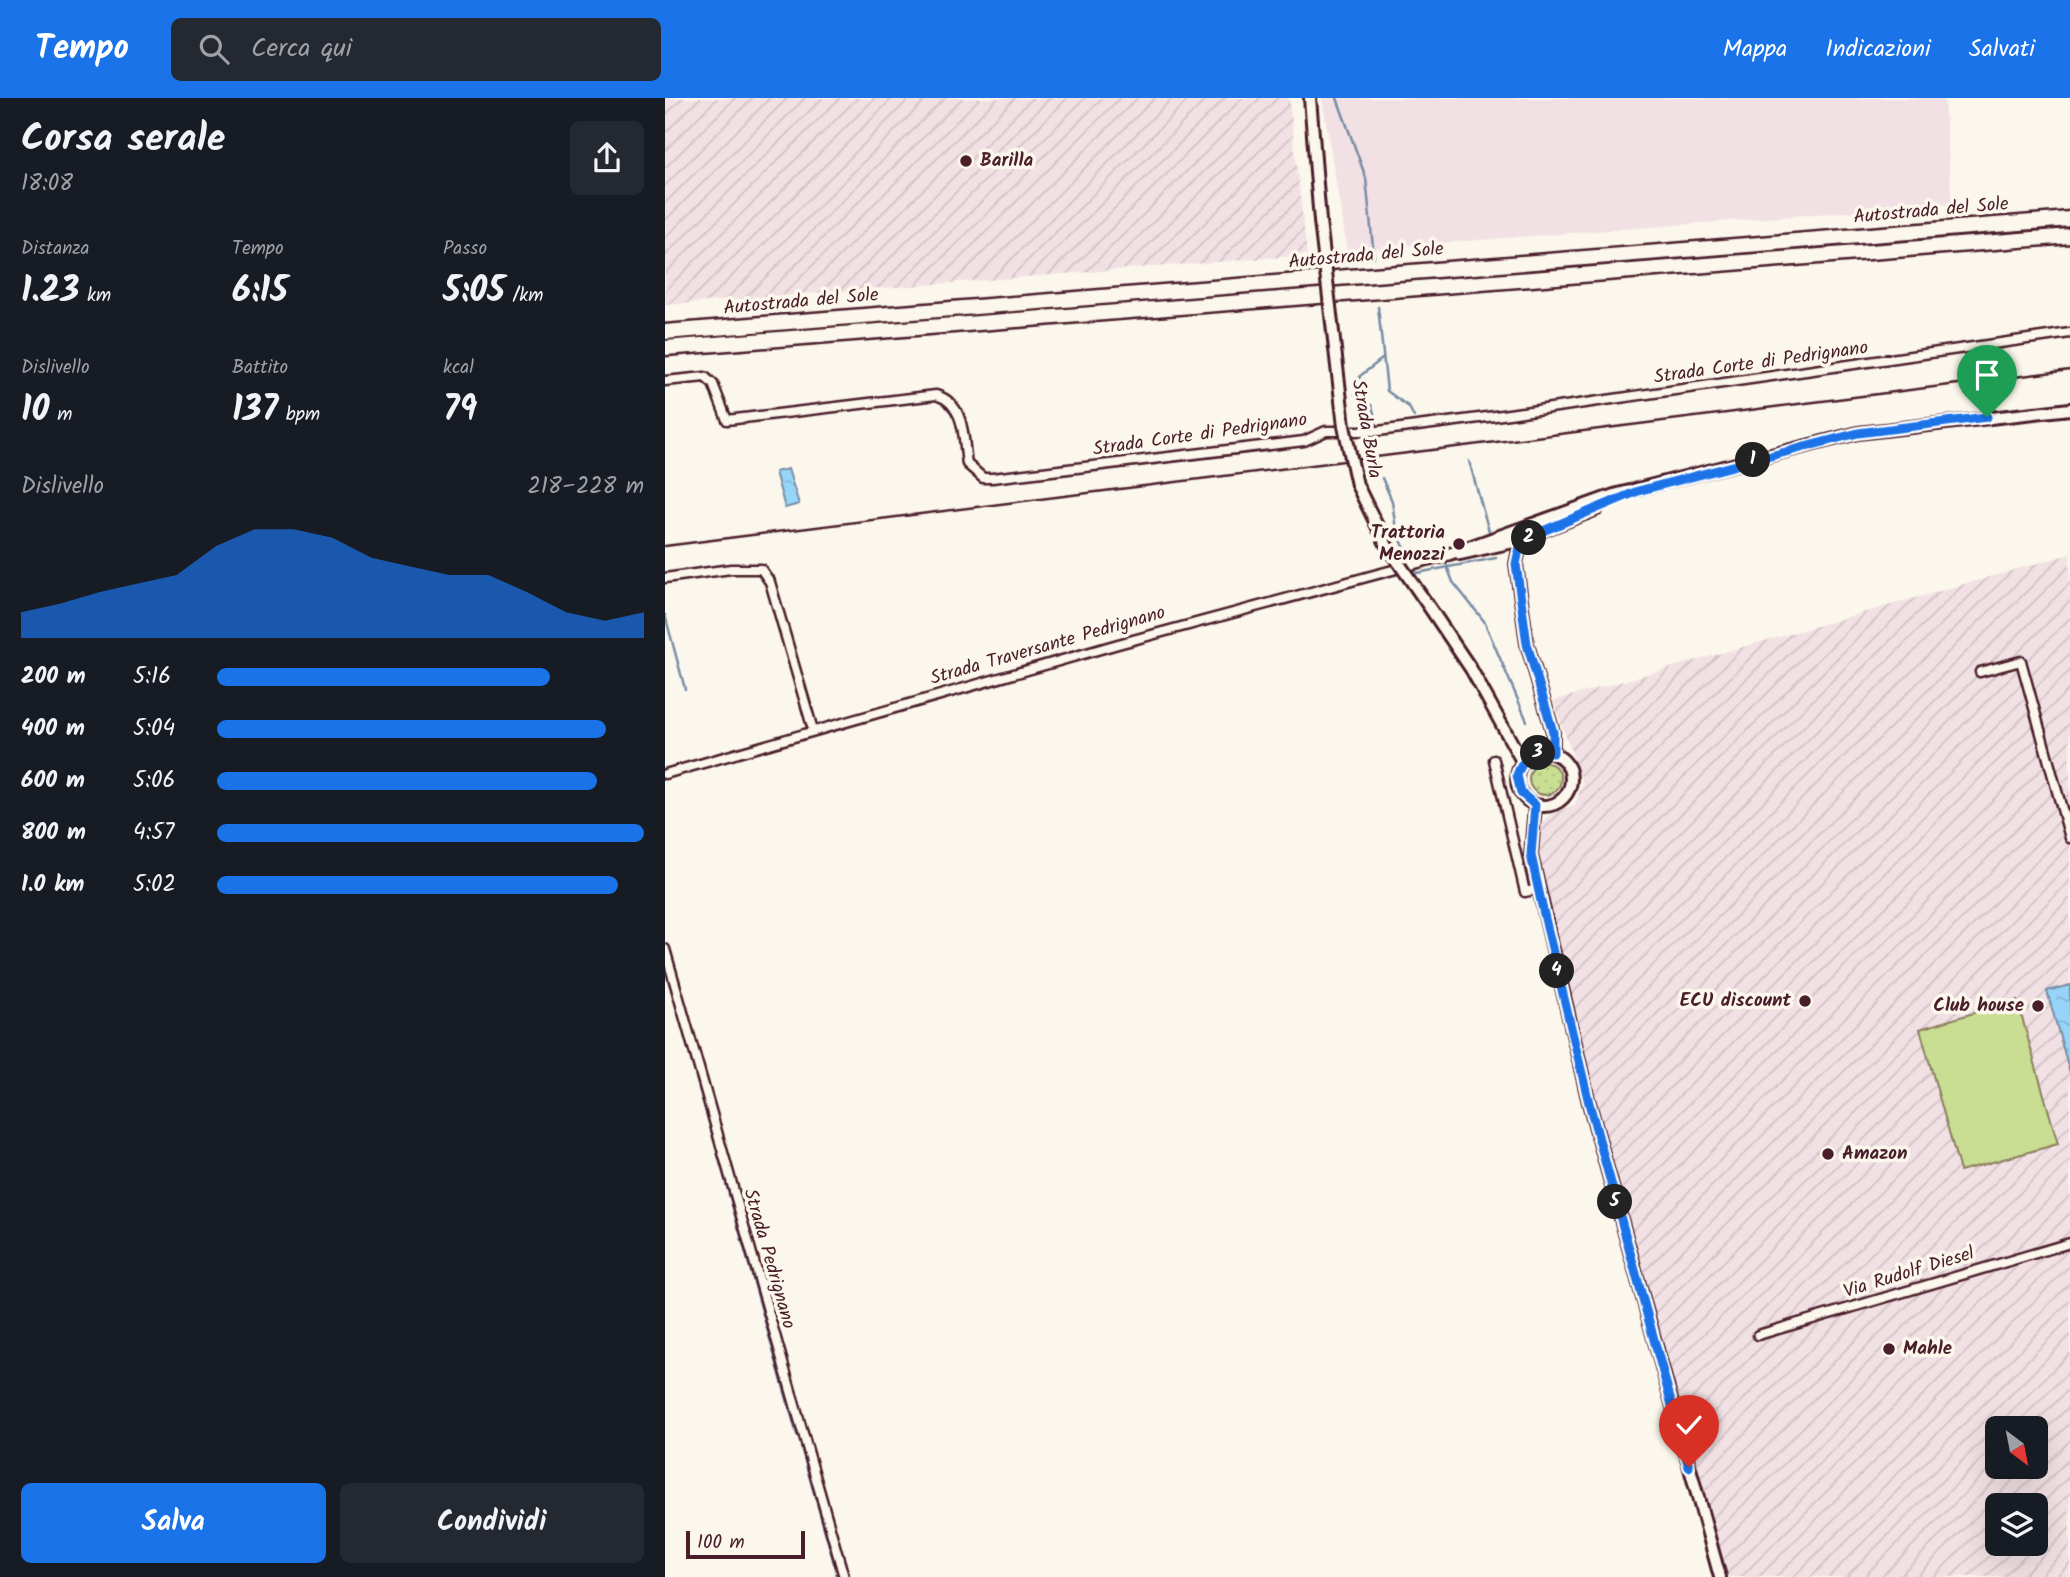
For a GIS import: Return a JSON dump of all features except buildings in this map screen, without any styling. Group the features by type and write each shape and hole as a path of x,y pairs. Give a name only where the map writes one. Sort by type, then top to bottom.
{"highway":[{"name":"Autostrada del Sole","path":"665,332 2070,219"},
{"name":"Autostrada del Sole","path":"665,348 2070,236"}],"main road":[{"name":"Strada Burla","path":"1310,98 1320,221 1344,426 1357,485 1387,546 1471,669 1523,763 1517,775 1518,787 1525,798 1535,805"},
{"name":"Strada Traversante Pedrignano","path":"1441,557 1638,491 1858,433 2070,410"},
{"name":"Strada Traversante Pedrignano","path":"1441,557 1516,546 1531,536 1638,491"},
{"name":"Strada Traversante Pedrignano","path":"1516,546 1523,534 1555,523 1581,508"},
{"path":"1500,536 1516,546 1512,553 1516,564 1527,644 1553,732 1553,753"},
{"path":"1493,548 1506,552 1516,564"},
{"path":"1523,763 1536,753 1553,753 1567,764 1571,785 1560,801 1548,806 1535,805 1531,855 1602,1153 1720,1577"}],"street":[{"name":"Strada Corte di Pedrignano","path":"665,381 705,377 713,384 727,420 936,395 947,398 960,416 967,464 983,478 992,478 1304,440 1325,431 1378,431 1469,419 2070,332"},
{"name":"Strada Traversante Pedrignano","path":"665,774 813,730 1441,557"},
{"path":"665,578 730,569 761,569 770,582 813,730"},
{"path":"1980,672 2021,661 2070,838"},
{"path":"1494,760 1525,892 1539,889"},
{"name":"Strada Pedrignano","path":"665,949 844,1577"},
{"name":"Via Rudolf Diesel","path":"1758,1335 2070,1243"}],"shaded area":[{"name":"Barilla","path":"665,98 1289,98 1307,255 665,305"},
{"path":"1322,98 1944,98 1952,204 1347,250"},
{"path":"2070,554 2070,1577 1728,1577 1605,1142 1537,854 1539,832 1546,817 1575,804 1583,784 1553,701"}],"green space":[{"path":"1545,763 1556,768 1561,779 1556,790 1545,795 1534,790 1529,779 1534,768"},
{"path":"2017,1000 2058,1144 1960,1171 1920,1029"}],"water":[{"path":"788,469 799,504 785,508 775,472"},
{"path":"2070,985 2070,1073 2047,991"}],"waterway":[{"path":"1337,98 1366,178 1374,257"},
{"path":"1378,307 1387,391 1409,407 1414,417"},
{"path":"1377,425 1372,406 1355,394 1360,376 1382,359"},
{"path":"1469,461 1490,535"},
{"path":"1382,478 1392,501 1396,530 1417,573 1496,558"},
{"path":"1445,561 1453,582 1484,621 1527,721"},
{"path":"665,615 685,689"},
{"path":"665,967 797,1435"},
{"path":"801,1447 834,1563"},
{"path":"836,1573 837,1577"}],"railway":[{"path":"665,546 2070,370"}],"place":[{"name":"Barilla","path":"966,161"},
{"name":"Trattoria Menozzi","path":"1459,544"},
{"name":"ECU discount","path":"1805,1001"},
{"name":"Club house","path":"2038,1006"},
{"name":"Amazon","path":"1828,1154"},
{"name":"Mahle","path":"1889,1349"}],"route":[{"path":"1689,1467 1628,1252 1542,906 1531,855 1535,805 1525,798 1518,787 1519,768 1529,757 1536,753 1553,753 1553,732 1527,644 1516,564 1519,550 1531,536 1638,491 1858,433 1905,425 1987,417"}]}
